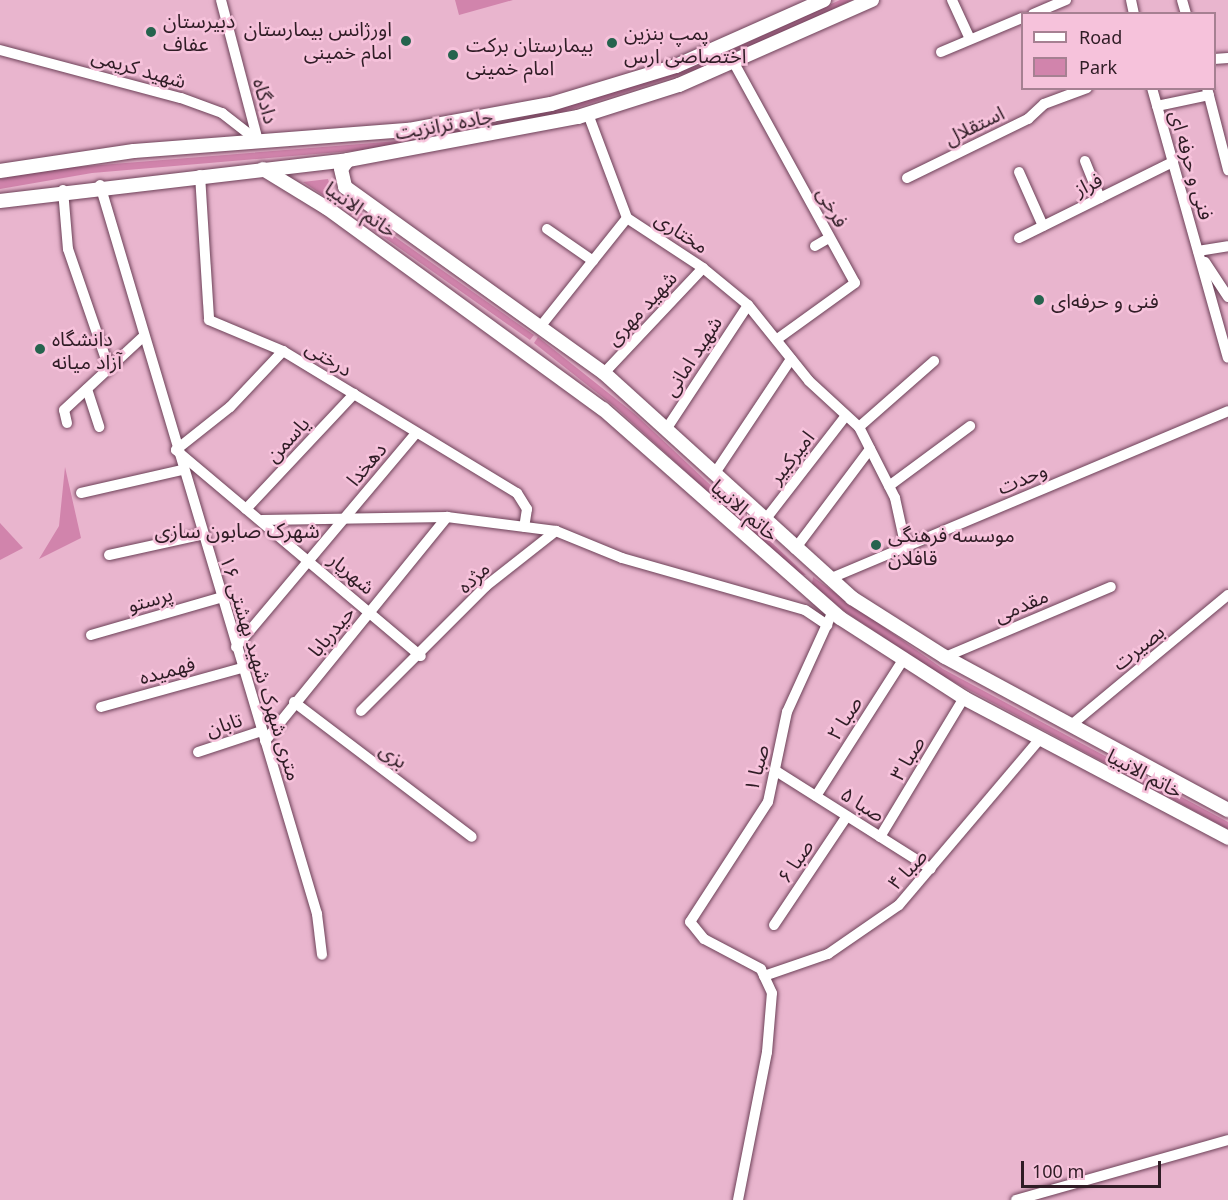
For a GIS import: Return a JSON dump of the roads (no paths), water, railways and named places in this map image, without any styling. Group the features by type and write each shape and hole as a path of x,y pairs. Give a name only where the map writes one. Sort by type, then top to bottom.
{"main road":[{"name":"جاده ترانزیت","path":"0,171 258,141 409,130 551,104 676,66 824,0"},
{"name":"جاده ترانزیت","path":"0,201 100,185 348,160 472,141 588,114 734,63 872,0"},
{"name":"خاتم الانبیا","path":"348,160 341,169 345,187 604,374 667,428 829,579 945,657 1228,810"},
{"name":"خاتم الانبیا","path":"263,169 327,208 603,409 833,611 903,660 964,698 1039,740 1228,838"},
{"path":"327,208 345,187"},
{"path":"730,521 726,508 731,500 746,502"},
{"path":"903,660 917,655 916,639"}],"street":[{"name":"دادگاه","path":"221,0 258,141"},
{"path":"952,0 970,39"},
{"path":"1038,12 1066,0"},
{"path":"941,52 1021,19"},
{"name":"شهید کریمی","path":"0,50 181,98 222,113 258,141"},
{"name":"فرخی","path":"734,63 855,283 776,340"},
{"name":"استقلال","path":"907,178 1028,119 1044,104 1082,90"},
{"name":"فنی و حرفه ای","path":"1153,90 1228,358"},
{"path":"1157,106 1208,92 1228,170"},
{"name":"مختاری","path":"588,114 627,218 704,268 748,305 791,359 845,417 859,427 889,486 906,548"},
{"path":"1085,161 1100,198"},
{"name":"فراز","path":"1019,238 1173,162"},
{"path":"1018,172 1043,226"},
{"name":"درختی","path":"200,175 209,320 283,351 517,493 528,509 524,527"},
{"name":"۱۶ متری شهرک شهيد بهشتی","path":"100,185 219,598 317,914 322,955"},
{"path":"63,190 68,249 109,368"},
{"path":"540,327 627,218"},
{"path":"547,229 593,261"},
{"path":"815,246 829,238"},
{"path":"1228,246 1198,251 1228,297"},
{"name":"شهید مهری","path":"604,374 704,268"},
{"name":"شهید امانی","path":"667,428 748,305"},
{"path":"67,423 64,410 144,336"},
{"path":"176,450 230,407 283,351"},
{"path":"715,473 791,359"},
{"path":"859,427 934,361"},
{"path":"87,389 99,427"},
{"name":"یاسمن","path":"246,509 354,394"},
{"name":"وحدت","path":"829,579 1228,411"},
{"name":"امیرکبیر","path":"765,520 845,417"},
{"path":"889,486 970,426"},
{"name":"دهخدا","path":"236,647 416,433"},
{"path":"795,549 870,449"},
{"name":"شهریار","path":"176,450 421,656"},
{"path":"81,493 182,470"},
{"path":"261,520 447,517 556,531 622,558 805,610 827,625"},
{"name":"حیدربابا","path":"263,736 370,612 447,517"},
{"name":"مژده","path":"361,711 421,656 486,586 556,531"},
{"path":"109,555 201,535"},
{"name":"مقدمی","path":"945,657 1111,587"},
{"name":"بصيرت","path":"1070,726 1228,595"},
{"name":"پرستو","path":"92,635 219,598"},
{"name":"صبا ۱","path":"765,976 740,955 704,939 690,922 768,802 787,712 833,611"},
{"name":"صبا ۲","path":"816,796 903,660"},
{"name":"فهمیده","path":"101,707 242,668"},
{"name":"صبا ۳","path":"880,837 964,698"},
{"name":"بزی","path":"294,702 472,837"},
{"name":"تابان","path":"198,752 263,736"},
{"name":"صبا ۴","path":"765,976 828,954 899,905 1039,740"},
{"name":"صبا ۵","path":"776,771 930,869"},
{"name":"صبا ۶","path":"774,926 847,816"},
{"path":"738,1200 767,1052 772,993 765,976"},
{"path":"1016,1200 1228,1140"}],"place":[{"name":"دبیرستان عفاف","path":"151,32"},
{"name":"اورژانس بیمارستان امام خمینی","path":"406,41"},
{"name":"پمپ بنزین اختصاصی ارس","path":"612,43"},
{"name":"بیمارستان برکت امام خمینی","path":"453,55"},
{"name":"فنی و حرفه‌ای","path":"1039,300"},
{"name":"دانشگاه آزاد میانه","path":"40,349"},
{"name":"موسسه فرهنگی قافلان","path":"876,545"}],"district":[{"name":"شهرک صابون سازی","path":"237,530"}]}
